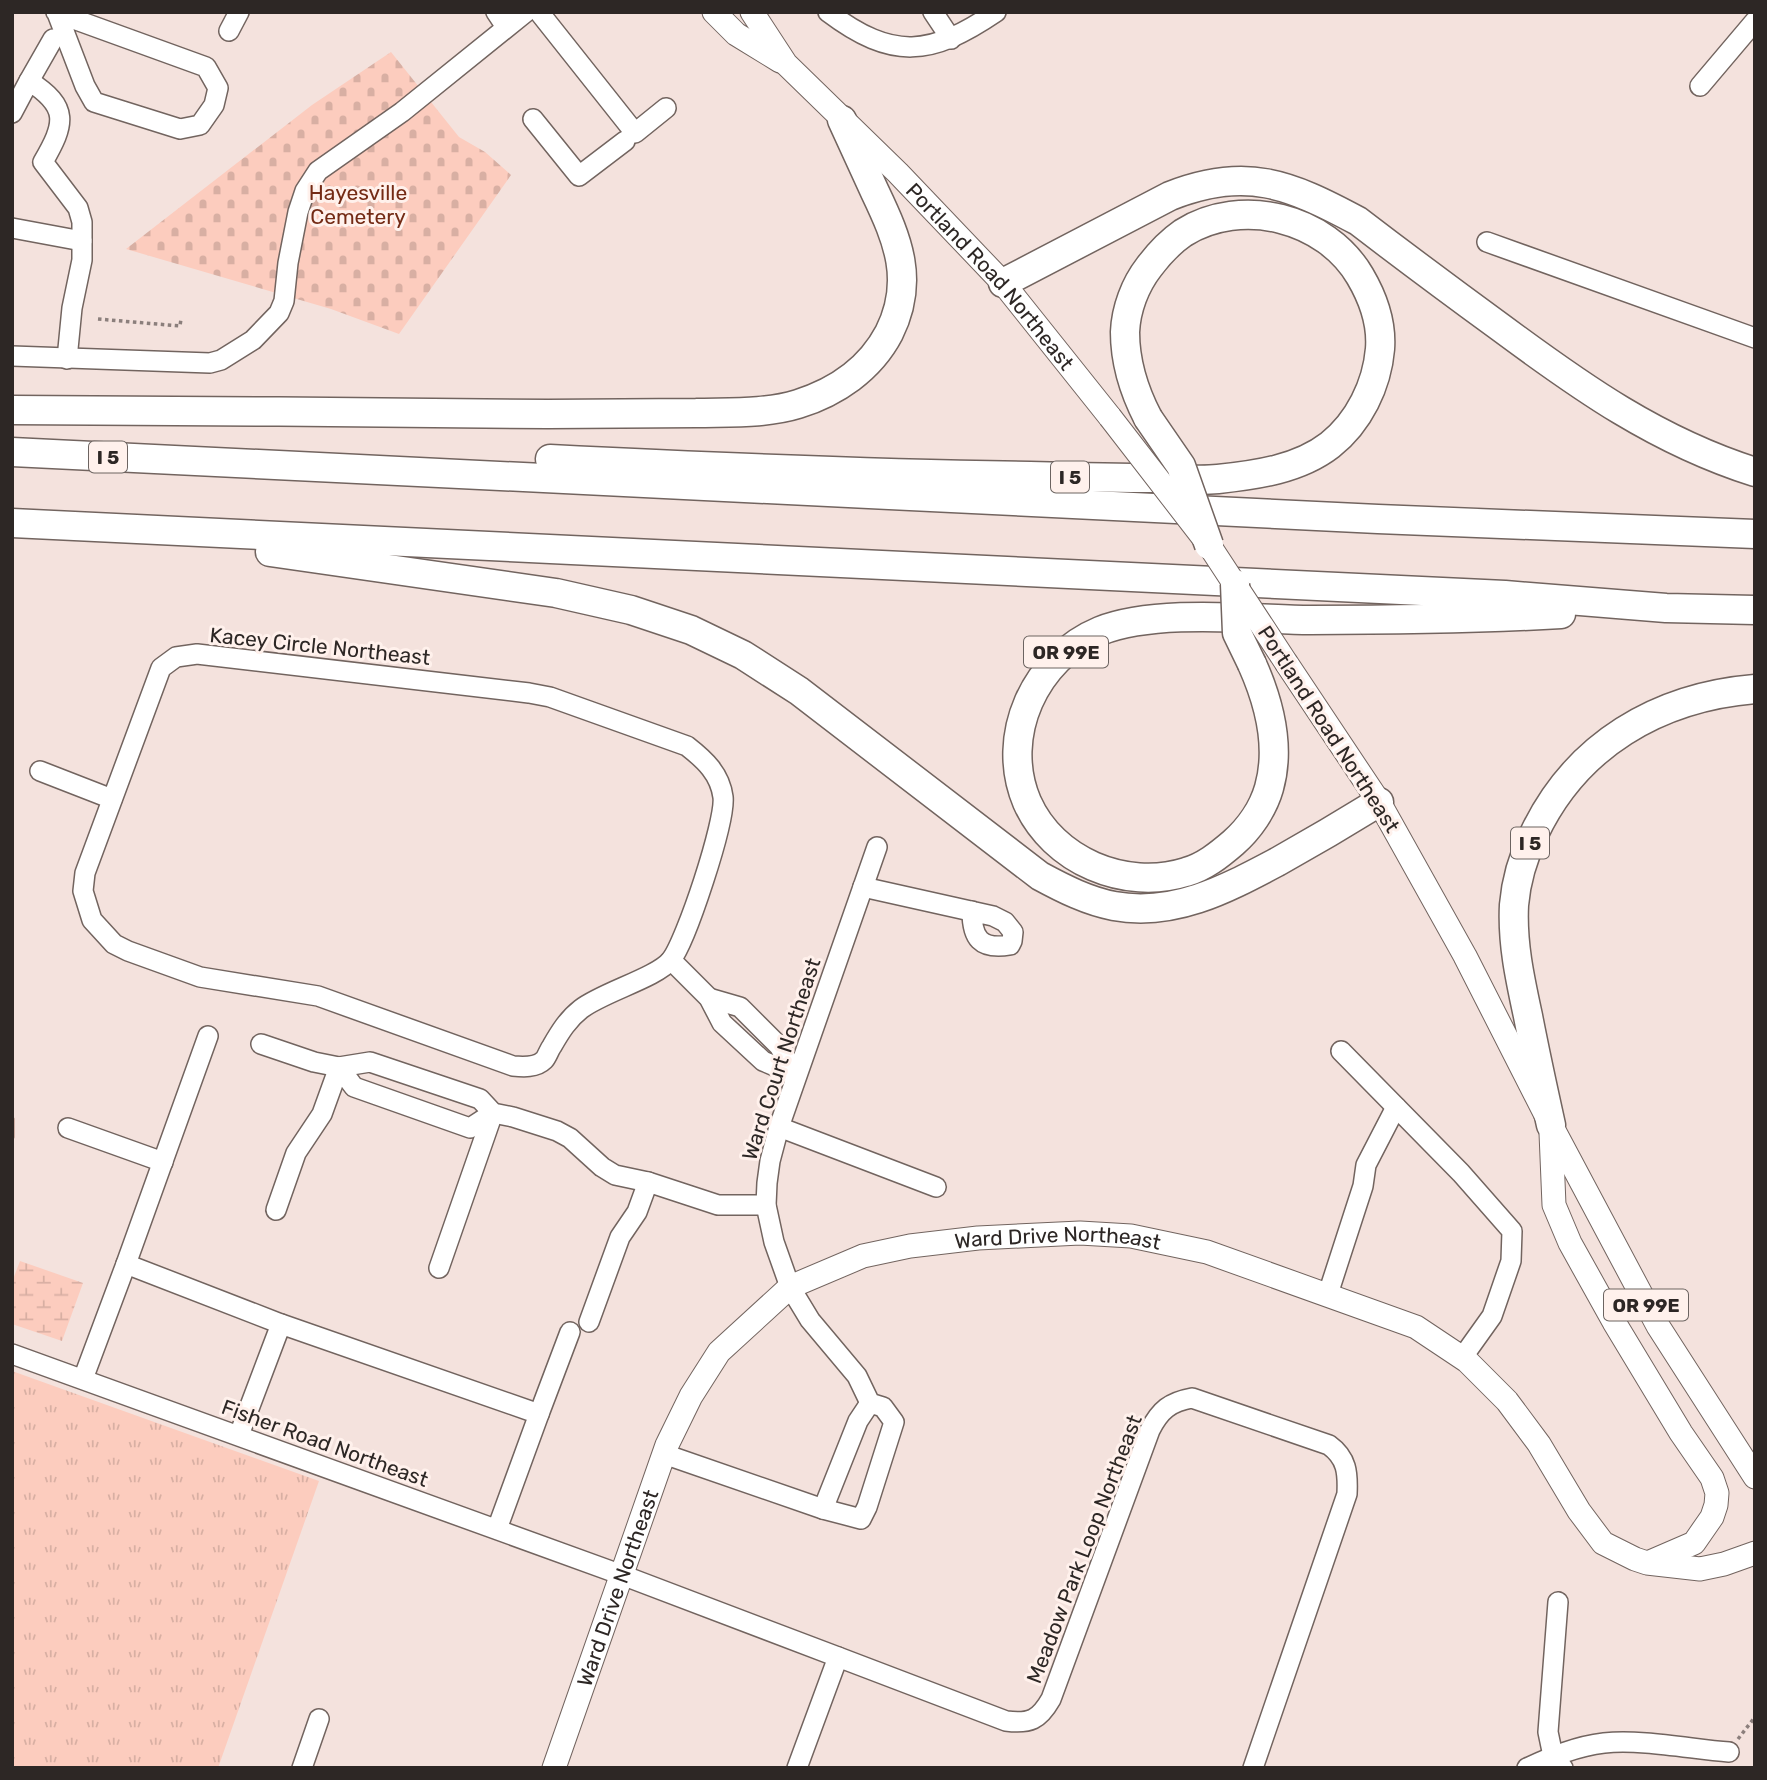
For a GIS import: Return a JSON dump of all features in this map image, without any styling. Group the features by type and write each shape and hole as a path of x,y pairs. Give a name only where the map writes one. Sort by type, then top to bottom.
{"highway":[{"path":"12,410 610,414 750,412 795,405 820,396 852,379 874,356 889,333 899,307 903,281 901,253 842,120"},
{"path":"1003,284 1192,187 1231,180 1270,183 1321,201 1357,221 1569,378 1655,432 1723,462 1755,472"},
{"name":"I 5","path":"204,461 418,453 866,474 1214,480 1251,474 1310,459 1333,442 1351,423 1368,396 1379,365 1381,335 1371,295 1353,264 1324,236 1288,220 1257,215 1218,219 1184,233 1159,255 1140,278 1128,316 1125,329 1127,361 1133,384 1148,418 1181,466 1209,545"},
{"name":"I 5","path":"12,452 1378,519 1755,534"},
{"path":"12,523 1505,595 1666,608 1755,610"},
{"path":"104,528 556,593 631,610 691,630 743,655 799,691 1040,876 1072,893 1116,906 1147,908 1180,905 1231,887 1379,803"},
{"name":"OR 99E","path":"1235,584 1237,633 1269,710 1274,745 1269,788 1262,808 1243,834 1215,859 1187,872 1156,878 1123,876 1097,869 1059,846 1041,825 1028,803 1021,781 1017,743 1021,721 1042,676 1052,663 1077,643 1099,632 1144,620 1180,618 1496,618 1666,608"},
{"name":"I 5","path":"1550,1125 1517,962 1514,917 1515,895 1522,866 1544,812 1575,770 1615,736 1639,721 1693,700 1755,689"}],"main road":[{"name":"Portland Road Northeast","path":"714,12 736,34 786,64"},
{"name":"Portland Road Northeast","path":"752,12 786,64 898,173 1003,284 1209,545 1379,803 1465,956 1550,1125 1658,1326 1755,1478"},
{"path":"1550,1125 1554,1205 1570,1243 1681,1433 1712,1478 1717,1493 1712,1517 1694,1543 1647,1563"},
{"name":"Ward Drive Northeast","path":"554,1768 664,1454 691,1396 719,1352 790,1287 863,1256 911,1246 978,1238 1080,1233 1131,1236 1207,1252 1328,1294 1416,1327 1462,1358 1515,1412 1603,1543 1647,1563 1700,1569 1755,1553"}],"street":[{"path":"57,12 206,67 218,88 214,105 200,125 180,129 94,102 85,86 57,12"},
{"path":"229,31 239,12"},
{"path":"12,356 210,363 221,360 253,340 273,322 284,302 298,212 305,191 318,171 402,112 501,20 526,12"},
{"path":"538,12 635,133 666,108"},
{"path":"828,12 844,24 880,43 905,48 951,39 996,12"},
{"path":"933,12 951,39"},
{"path":"1700,86 1755,21"},
{"path":"12,113 53,39"},
{"path":"29,81 49,94 60,115 59,135 43,162 78,208 82,222 82,260 72,308 68,359"},
{"path":"533,120 579,176 625,141"},
{"path":"12,228 82,241"},
{"path":"1487,242 1755,338"},
{"name":"Kacey Circle Northeast","path":"197,654 512,690 550,697 687,746 704,760 718,777 723,798 722,818 715,848 671,960 659,970 583,1007 567,1022 543,1061 529,1067 513,1066 318,996 200,977 114,944 92,920 83,891 85,873 161,668 176,657 197,654"},
{"path":"40,771 112,799"},
{"name":"Ward Court Northeast","path":"823,1509 861,1519 894,1422 883,1407 870,1403 857,1376 810,1320 790,1287 774,1242 766,1205 770,1161 779,1127 877,847"},
{"path":"863,887 972,911"},
{"path":"671,960 709,998 740,1007 779,1046 796,1075"},
{"path":"83,1379 208,1036"},
{"path":"261,1044 314,1062 339,1067 370,1062 480,1099 493,1113 513,1116 570,1138 615,1175 648,1182 718,1205 766,1205"},
{"path":"1341,1051 1461,1173 1512,1231 1511,1261 1492,1316 1462,1358"},
{"path":"339,1067 354,1087 470,1128 493,1113"},
{"path":"276,1210 296,1153 322,1114 339,1067"},
{"path":"1328,1294 1363,1186 1366,1165 1396,1107"},
{"path":"439,1268 493,1113"},
{"path":"779,1127 936,1187"},
{"path":"68,1128 163,1162"},
{"path":"589,1322 620,1237 637,1212 648,1182"},
{"path":"126,1264 281,1324 539,1414"},
{"path":"239,1435 281,1324"},
{"path":"497,1529 570,1332"},
{"name":"Fisher Road Northeast","path":"12,1354 622,1575"},
{"name":"Meadow Park Loop Northeast","path":"622,1575 1006,1721 1021,1723 1042,1714 1051,1699 1150,1430 1167,1405 1192,1398 1329,1445 1339,1452 1348,1475 1347,1494 1252,1768"},
{"path":"664,1454 823,1509 858,1421 870,1403"},
{"path":"1558,1602 1548,1731 1558,1762"},
{"path":"797,1768 838,1657"},
{"path":"302,1768 319,1719"},
{"path":"1527,1768 1558,1762 1604,1743 1625,1742 1729,1752"}],"path":[{"path":"98,318 180,326 181,319"},
{"path":"1729,1752 1755,1717"}],"green space":[{"name":"Hayesville Cemetery","path":"391,52 459,137 485,152 511,175 399,334 331,309 126,249 312,105"},
{"path":"20,1261 83,1283 62,1341 12,1324 12,1282"},
{"path":"12,1371 319,1481 218,1768 12,1768"}],"waterway":[{"path":"12,1119 12,1137"}]}
